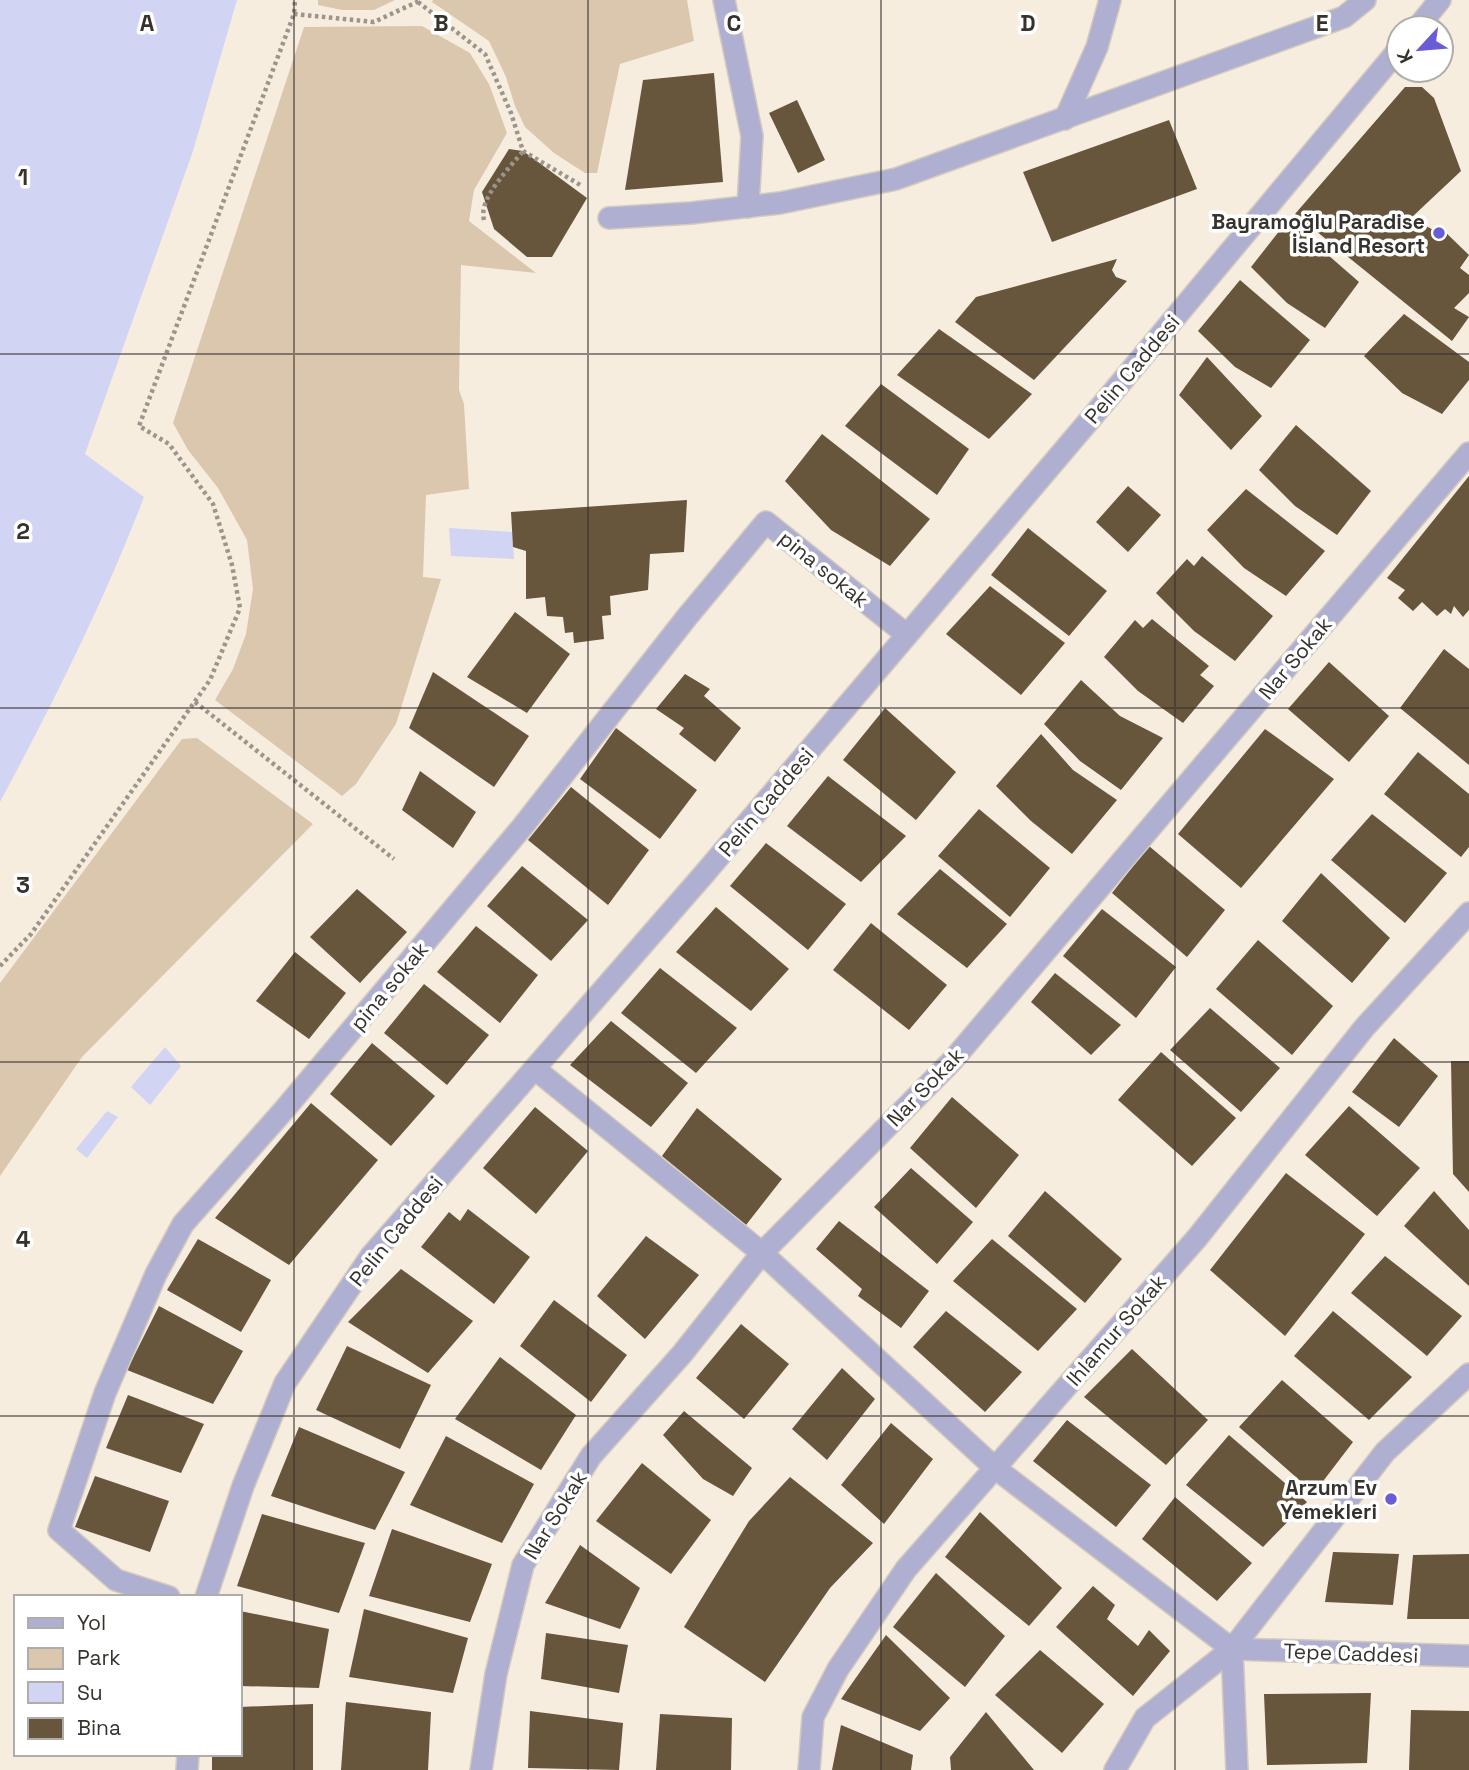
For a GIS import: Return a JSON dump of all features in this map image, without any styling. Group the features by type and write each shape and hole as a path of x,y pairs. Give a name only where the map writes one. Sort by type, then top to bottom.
{"street":[{"path":"724,0 752,135 748,207"},
{"path":"1065,119 1097,47 1110,0"},
{"path":"609,218 780,203 897,179 1344,17 1365,0"},
{"path":"1428,14 1440,0"},
{"name":"Pelin Caddesi","path":"207,1595 243,1486 285,1383 371,1256 705,873 1385,66"},
{"name":"Nar Sokak","path":"481,1770 496,1674 523,1565 592,1456 682,1354 762,1253 952,1061 1469,453"},
{"name":"pina sokak","path":"163,1595 116,1580 59,1530 104,1393 156,1274 183,1224 302,1090 523,826 687,617 766,522 907,635"},
{"name":"Ihlamur Sokak","path":"808,1770 813,1717 838,1669 906,1569 1196,1238 1364,1028 1469,913"},
{"path":"535,1069 762,1253 995,1468 1232,1649"},
{"path":"1115,1770 1145,1718 1232,1649 1385,1452 1469,1374"},
{"path":"1232,1649 1237,1770"},
{"name":"Tepe Caddesi","path":"1232,1649 1469,1656"}],"path":[{"path":"0,966 31,934 210,680 240,608 232,565 213,504 169,444 139,426 294,14 295,0"},
{"path":"294,14 374,22 419,1 485,54 511,113 523,151 582,186"},
{"path":"484,220 482,214 490,192 523,151"},
{"path":"195,702 394,859"}],"green space":[{"path":"318,0 395,0 374,10 342,10 318,5"},
{"path":"687,0 694,41 620,64 597,173 585,173 554,153 525,127 489,41 432,2"},
{"path":"422,26 470,53 489,84 507,133 474,190 469,221 536,273 461,265 459,390 464,404 469,489 426,495 423,577 441,579 396,724 356,784 342,796 215,700 233,669 246,634 253,589 247,540 218,488 188,450 173,423 304,27"},
{"path":"197,738 313,824 82,1057 0,1176 0,983 182,739"}],"water":[{"path":"0,0 237,0 193,151 85,454 144,497 77,652 0,802"},
{"path":"449,528 512,532 514,559 451,556"},
{"path":"165,1047 181,1066 150,1105 131,1087"},
{"path":"107,1111 118,1117 87,1158 76,1149"}],"building":[{"path":"714,73 723,182 625,190 643,80"},
{"path":"1405,87 1422,87 1434,98 1461,171 1411,218 1439,233 1441,228 1469,255 1460,268 1469,275 1469,293 1454,308 1469,317 1452,341 1295,214"},
{"path":"797,100 825,160 798,173 769,113"},
{"path":"1169,120 1197,189 1052,242 1023,172"},
{"path":"509,149 523,151 587,198 552,257 527,257 494,229 482,192"},
{"path":"1288,220 1359,282 1325,328 1287,303 1251,267"},
{"path":"1117,259 1112,270 1116,277 1127,281 1034,380 955,322 976,297"},
{"path":"1240,280 1310,340 1271,388 1235,367 1198,331"},
{"path":"1404,314 1469,362 1469,380 1442,414 1402,393 1364,356"},
{"path":"939,329 1032,394 989,439 897,375"},
{"path":"1207,357 1262,416 1231,450 1179,395"},
{"path":"881,384 969,449 937,495 845,426"},
{"path":"1296,425 1371,491 1337,535 1295,506 1259,470"},
{"path":"822,434 930,519 890,566 831,530 785,481"},
{"path":"1469,476 1469,610 1463,617 1454,606 1451,614 1445,609 1437,616 1422,602 1413,611 1398,598 1405,590 1387,578"},
{"path":"1128,486 1161,515 1128,552 1096,522"},
{"path":"1246,489 1325,551 1286,596 1244,568 1207,530"},
{"path":"687,500 684,552 650,554 648,590 610,596 611,615 602,616 604,639 574,643 573,632 565,633 563,617 547,616 545,597 526,599 526,551 513,547 511,512"},
{"path":"1028,528 1107,591 1069,636 991,575"},
{"path":"1202,556 1273,616 1235,661 1194,631 1156,593 1187,559 1194,566"},
{"path":"990,586 1065,643 1021,695 946,634"},
{"path":"515,612 570,654 527,713 467,677"},
{"path":"1152,619 1209,666 1200,675 1214,686 1183,723 1138,691 1104,657 1135,620 1143,628"},
{"path":"1444,649 1469,669 1469,765 1400,708"},
{"path":"1329,662 1389,716 1349,762 1288,709"},
{"path":"433,672 529,736 494,787 409,728"},
{"path":"685,674 710,689 704,696 741,728 715,762 679,734 684,728 656,709"},
{"path":"1081,680 1120,716 1163,738 1121,790 1080,761 1044,724"},
{"path":"885,708 956,772 916,820 843,760"},
{"path":"616,728 697,790 660,839 580,779"},
{"path":"1265,729 1334,779 1241,888 1178,834"},
{"path":"1041,734 1073,770 1117,800 1072,854 1031,821 996,786"},
{"path":"1418,752 1469,794 1469,847 1461,857 1384,794"},
{"path":"420,771 476,812 453,848 402,810"},
{"path":"828,776 906,836 861,882 787,826"},
{"path":"571,787 649,850 608,905 528,840"},
{"path":"979,809 1050,868 1010,917 938,856"},
{"path":"1372,814 1447,873 1405,923 1331,860"},
{"path":"766,843 846,904 808,950 730,886"},
{"path":"1149,846 1225,910 1187,957 1112,893"},
{"path":"522,866 588,920 551,961 487,906"},
{"path":"940,869 1007,924 967,968 897,914"},
{"path":"1321,873 1390,938 1352,983 1282,921"},
{"path":"357,889 407,932 360,983 310,937"},
{"path":"716,907 789,969 751,1011 676,952"},
{"path":"1102,909 1176,967 1136,1018 1063,956"},
{"path":"871,923 947,985 909,1030 833,970"},
{"path":"476,926 538,975 500,1023 437,972"},
{"path":"1258,940 1333,1006 1292,1055 1216,989"},
{"path":"295,952 346,993 309,1039 256,1001"},
{"path":"660,968 737,1028 696,1073 621,1013"},
{"path":"1055,973 1121,1025 1091,1055 1031,1002"},
{"path":"424,984 489,1035 447,1085 384,1033"},
{"path":"1210,1008 1280,1068 1241,1112 1170,1050"},
{"path":"611,1021 688,1083 651,1127 570,1065"},
{"path":"1394,1038 1438,1076 1399,1127 1352,1092"},
{"path":"372,1043 435,1096 391,1146 330,1094"},
{"path":"1161,1052 1236,1118 1192,1166 1118,1100"},
{"path":"1451,1061 1469,1061 1469,1192 1453,1174"},
{"path":"952,1097 1019,1155 976,1208 910,1148"},
{"path":"311,1103 378,1160 289,1265 215,1218"},
{"path":"1349,1106 1420,1168 1377,1216 1305,1155"},
{"path":"535,1107 588,1151 536,1214 483,1168"},
{"path":"697,1108 782,1179 746,1225 662,1156"},
{"path":"911,1168 973,1222 937,1264 874,1207"},
{"path":"1286,1173 1365,1234 1285,1336 1210,1270"},
{"path":"1045,1191 1122,1259 1085,1303 1008,1236"},
{"path":"1434,1191 1469,1230 1469,1286 1404,1226"},
{"path":"468,1209 530,1257 494,1304 421,1247 449,1212 460,1221"},
{"path":"839,1221 929,1291 901,1328 858,1296 862,1289 816,1249"},
{"path":"646,1236 699,1275 645,1339 597,1296"},
{"path":"198,1239 271,1280 241,1332 167,1290"},
{"path":"992,1239 1077,1309 1038,1351 953,1281"},
{"path":"1385,1256 1462,1316 1427,1356 1351,1293"},
{"path":"401,1269 473,1321 428,1373 348,1322"},
{"path":"554,1300 627,1355 591,1402 520,1346"},
{"path":"159,1306 243,1351 213,1404 127,1370"},
{"path":"946,1311 1022,1372 985,1412 913,1347"},
{"path":"1333,1311 1412,1377 1369,1420 1294,1356"},
{"path":"741,1324 789,1364 744,1419 696,1378"},
{"path":"347,1346 431,1385 400,1449 316,1410"},
{"path":"1132,1349 1208,1420 1166,1465 1084,1397"},
{"path":"500,1357 576,1415 541,1470 455,1419"},
{"path":"842,1368 875,1399 827,1460 792,1429"},
{"path":"1282,1380 1353,1442 1314,1493 1239,1427"},
{"path":"128,1395 204,1424 181,1473 106,1448"},
{"path":"684,1411 752,1468 733,1496 703,1479 663,1435"},
{"path":"1067,1420 1151,1485 1116,1527 1033,1461"},
{"path":"891,1423 933,1459 884,1524 841,1485"},
{"path":"299,1427 405,1472 375,1530 271,1496"},
{"path":"1229,1435 1307,1502 1263,1547 1186,1485"},
{"path":"446,1436 534,1484 502,1543 410,1505"},
{"path":"642,1463 711,1520 671,1574 596,1521"},
{"path":"95,1476 169,1501 150,1552 75,1527"},
{"path":"790,1477 873,1543 830,1588 765,1682 684,1627 749,1521"},
{"path":"1175,1497 1252,1563 1217,1601 1142,1539"},
{"path":"980,1512 1062,1588 1029,1626 945,1557"},
{"path":"262,1514 365,1543 339,1613 237,1586"},
{"path":"392,1529 492,1564 470,1622 369,1596"},
{"path":"580,1545 640,1588 620,1629 545,1603"},
{"path":"1333,1552 1399,1554 1393,1605 1325,1602"},
{"path":"1469,1554 1469,1619 1407,1619 1413,1555"},
{"path":"936,1573 1005,1636 965,1687 893,1627"},
{"path":"1093,1586 1115,1605 1107,1619 1138,1646 1149,1630 1170,1651 1133,1696 1056,1627"},
{"path":"364,1609 468,1638 453,1693 349,1677"},
{"path":"242,1611 329,1629 319,1688 242,1686"},
{"path":"546,1633 628,1645 619,1693 541,1679"},
{"path":"886,1635 950,1698 920,1731 841,1699"},
{"path":"1040,1650 1104,1704 1062,1753 995,1695"},
{"path":"1371,1693 1367,1763 1267,1765 1264,1694"},
{"path":"346,1702 431,1712 428,1770 341,1770"},
{"path":"313,1704 313,1770 212,1770 212,1756 242,1756 242,1707"},
{"path":"1411,1710 1469,1711 1469,1770 1409,1770"},
{"path":"530,1711 623,1723 619,1770 528,1768"},
{"path":"986,1712 1034,1770 951,1770 950,1757"},
{"path":"660,1714 732,1718 731,1770 656,1770"},
{"path":"841,1725 913,1755 911,1770 832,1770"}],"place":[{"name":"Bayramoğlu Paradise İsland Resort","path":"1439,233"},
{"name":"Arzum Ev Yemekleri","path":"1391,1499"}]}
